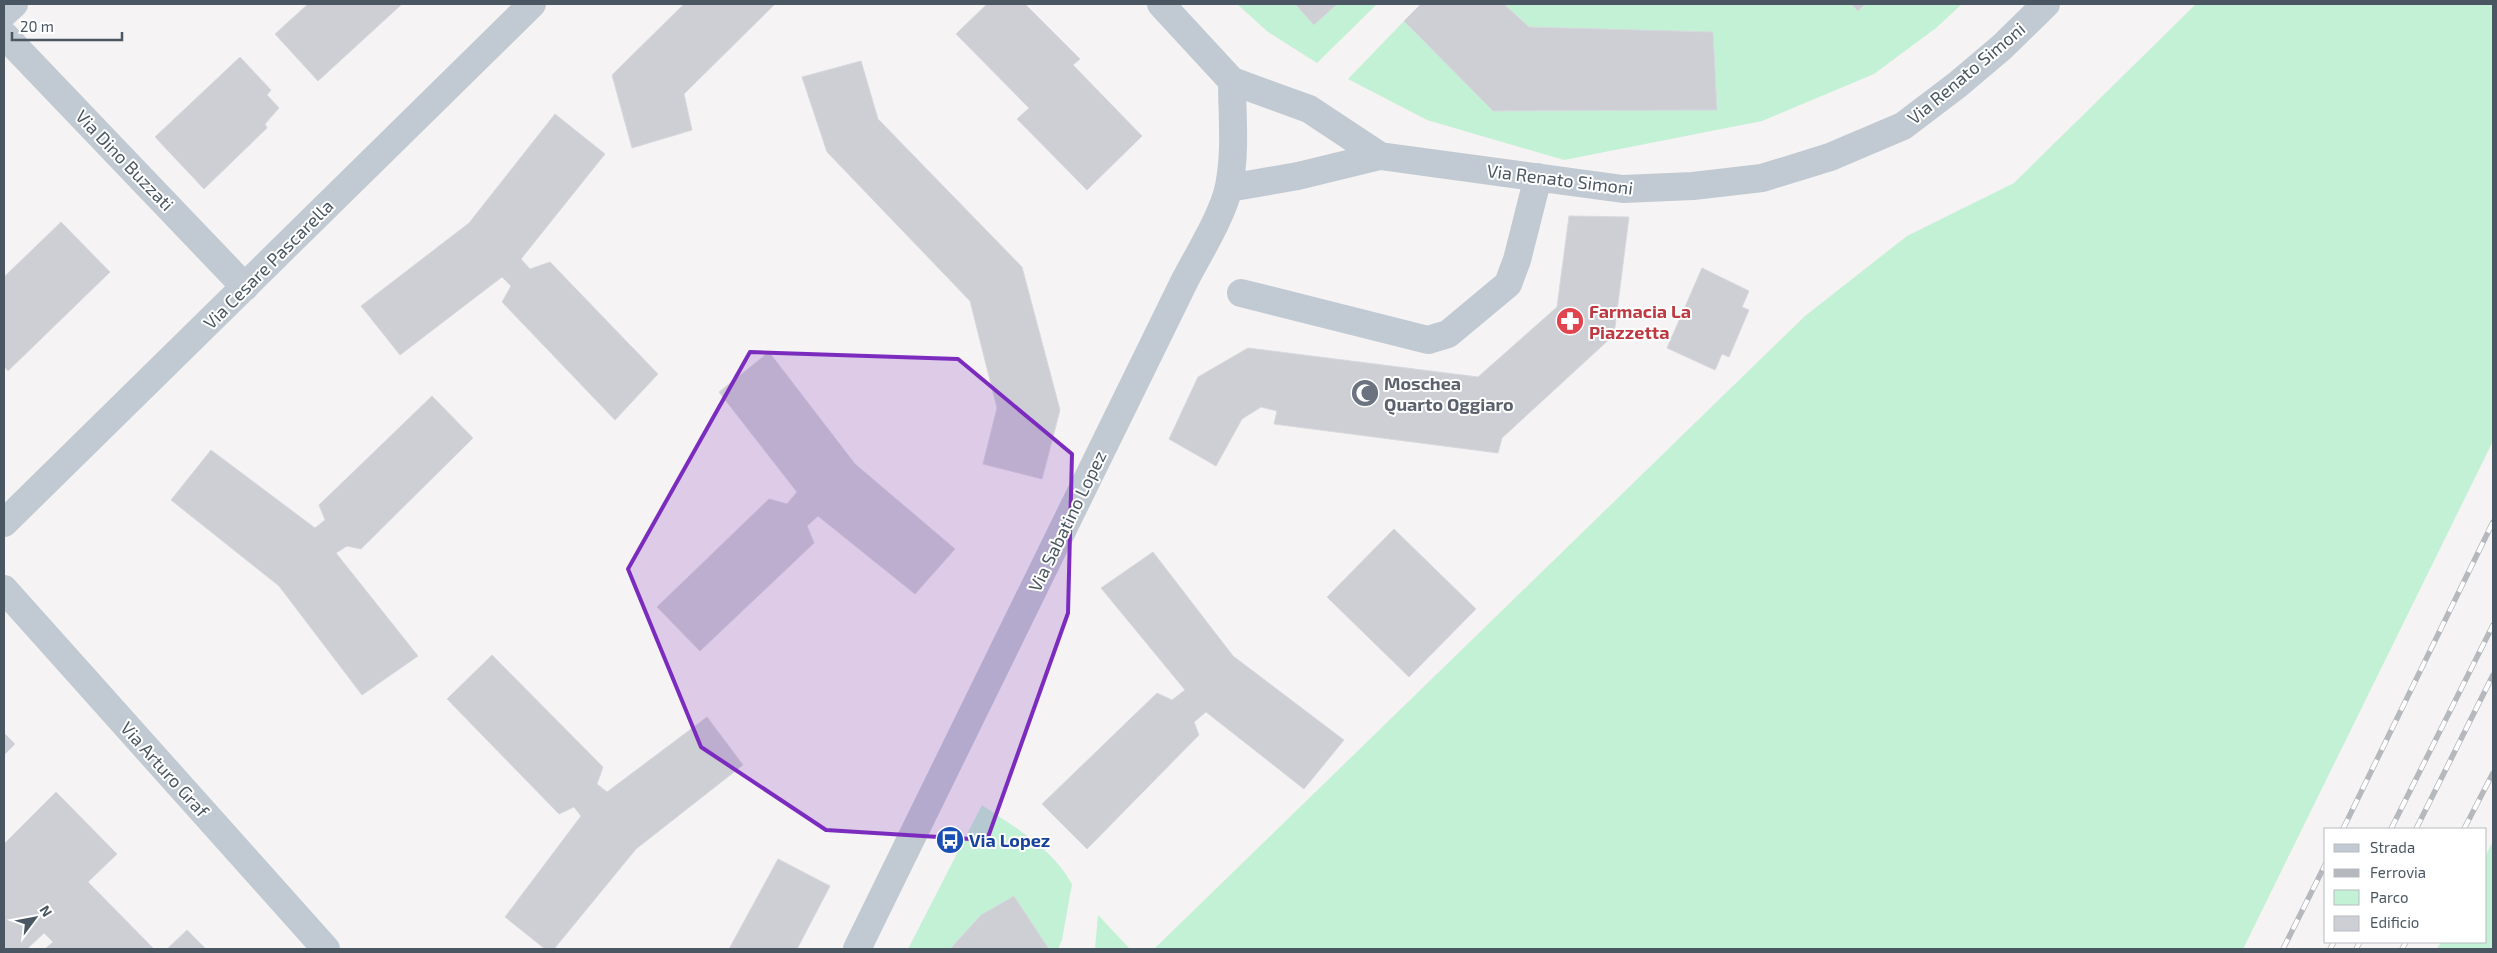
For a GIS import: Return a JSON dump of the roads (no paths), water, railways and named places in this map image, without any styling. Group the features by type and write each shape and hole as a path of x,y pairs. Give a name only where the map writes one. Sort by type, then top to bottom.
{"street":[{"path":"4,13 14,4"},
{"name":"Via Cesare Pascarella","path":"4,524 532,4"},
{"name":"Via Renato Simoni","path":"1160,4 1232,81 1309,109 1380,156"},
{"name":"Via Renato Simoni","path":"1229,188 1298,176 1380,156 1623,189 1694,186 1762,178 1830,156 1903,126 1980,66 2046,4"},
{"name":"Via Dino Buzzati","path":"4,35 245,287"},
{"name":"Via Sabatino Lopez","path":"857,949 1184,280 1211,231 1229,188 1234,152 1232,81"},
{"path":"1241,294 1428,340 1448,334 1508,284 1517,260 1538,177"},
{"name":"Via Arturo Graf","path":"4,589 326,949"}],"railway":[{"path":"2343,828 2493,522"},
{"path":"2392,828 2493,625"},
{"path":"2416,828 2493,675"},
{"path":"2465,828 2493,773"},
{"path":"2283,949 2324,867"},
{"path":"2330,949 2333,943"},
{"path":"2356,949 2359,943"},
{"path":"2402,949 2405,943"}],"place":[{"name":"Farmacia La Piazzetta","path":"1570,321"},
{"name":"Moschea Quarto Oggiaro","path":"1365,393"},
{"name":"Via Lopez","path":"950,840"}]}
